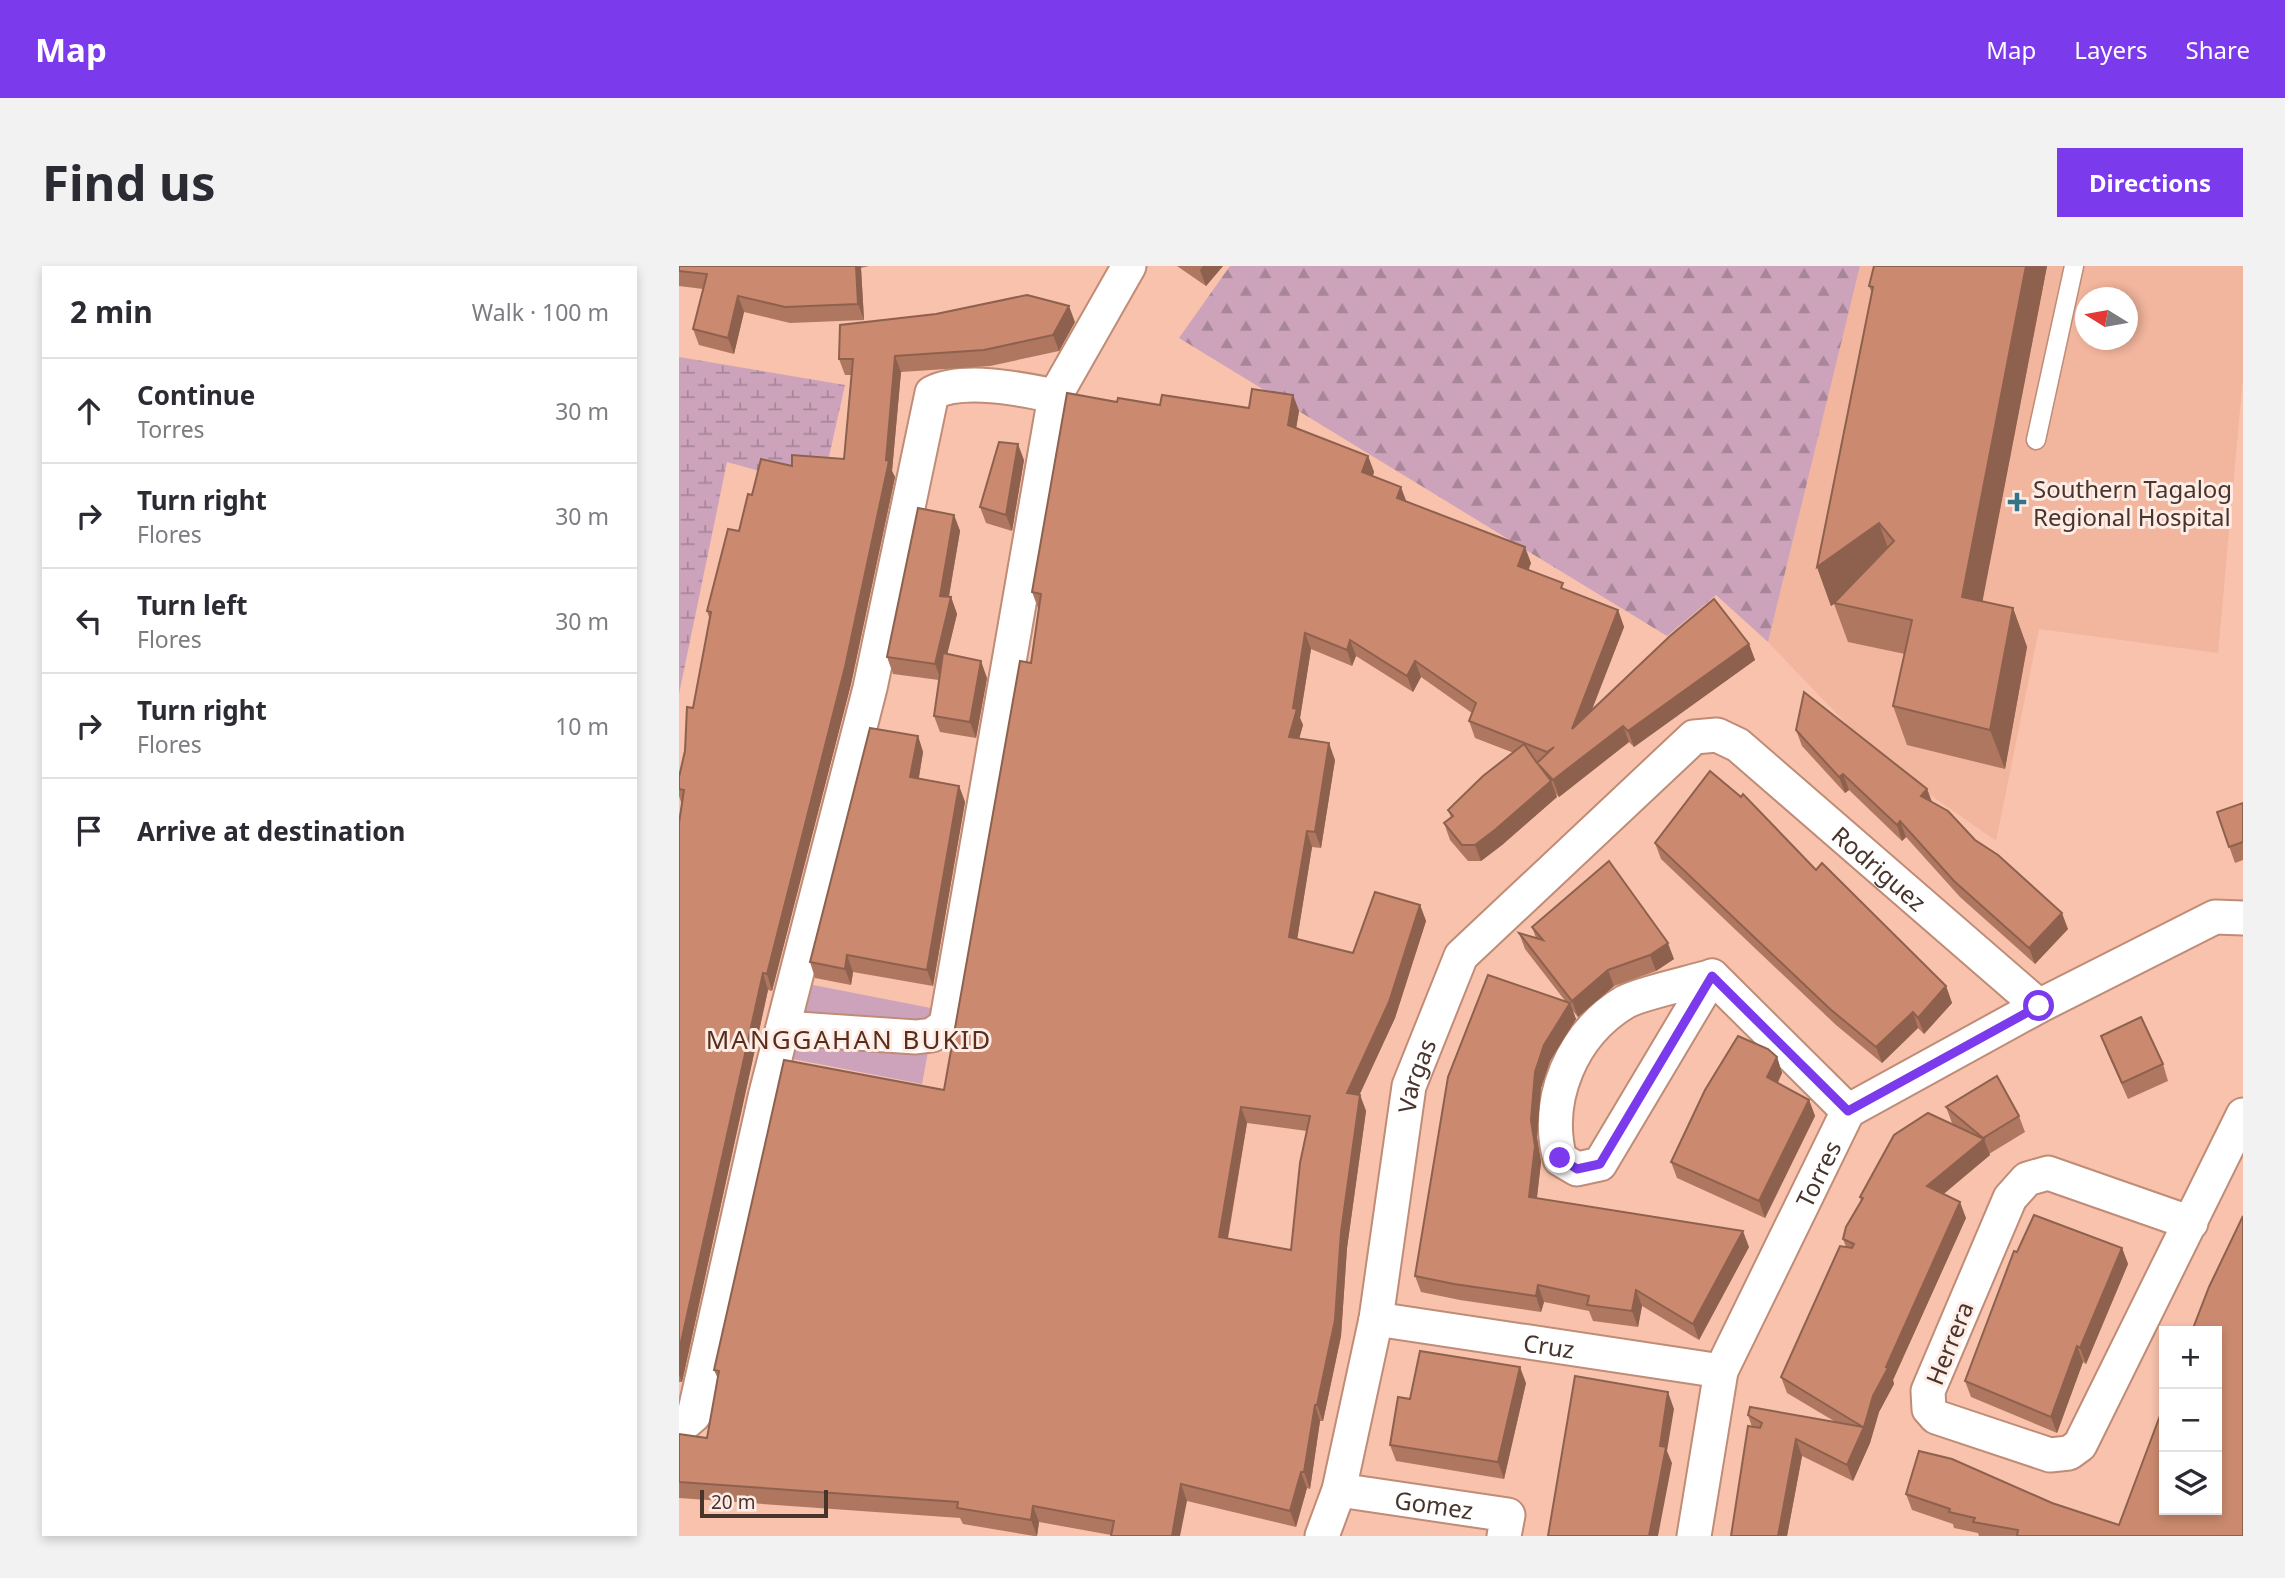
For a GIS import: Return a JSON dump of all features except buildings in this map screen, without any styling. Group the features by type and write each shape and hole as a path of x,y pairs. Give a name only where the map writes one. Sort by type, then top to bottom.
{"street":[{"path":"782,1028 916,1037 932,1035 946,1024 1055,396 1129,266"},
{"path":"679,1428 694,1415 782,1028 870,688 932,393 942,388 1005,386 1055,396"},
{"name":"Rodriguez","path":"1717,735 1738,745 2039,1006"},
{"name":"Vargas","path":"1322,1536 1339,1490 1376,1319 1409,1086 1461,956 1695,737 1717,735"},
{"name":"Torres","path":"1694,1536 1721,1371 1848,1111 2039,1006 2215,917 2243,918"},
{"path":"1712,976 1600,1164 1577,1169 1560,1158 1554,1139 1561,1085 1575,1047 1600,1020 1627,1001 1712,976"},
{"path":"1712,976 1848,1111"},
{"name":"Herrera","path":"2191,1223 2048,1173 2027,1179 2010,1198 1928,1391 1929,1409 1936,1418 2050,1455 2069,1453 2080,1445 2191,1223 2243,1115"},
{"name":"Cruz","path":"1376,1319 1721,1371"},
{"name":"Gomez","path":"1339,1490 1508,1515 1504,1536"}],"lane":[{"path":"2036,440 2074,266"}],"shaded area":[{"name":"Southern Tagalog Regional Hospital","path":"1860,266 2243,266 2243,377 2218,653 2039,629 1996,841 1881,760 1768,642"}],"green space":[{"path":"1230,266 1860,266 1768,642 1716,595 1667,636 1179,338"},
{"path":"679,357 845,385 822,488 727,462 679,694"},
{"path":"808,984 936,1009 922,1084 793,1059"}],"place":[{"name":"Southern Tagalog Regional Hospital","path":"2017,502"}],"district":[{"name":"MANGGAHAN BUKID","path":"849,1039"}],"route":[{"path":"1560,1158 1577,1169 1600,1164 1712,976 1848,1111 2039,1006"}]}
